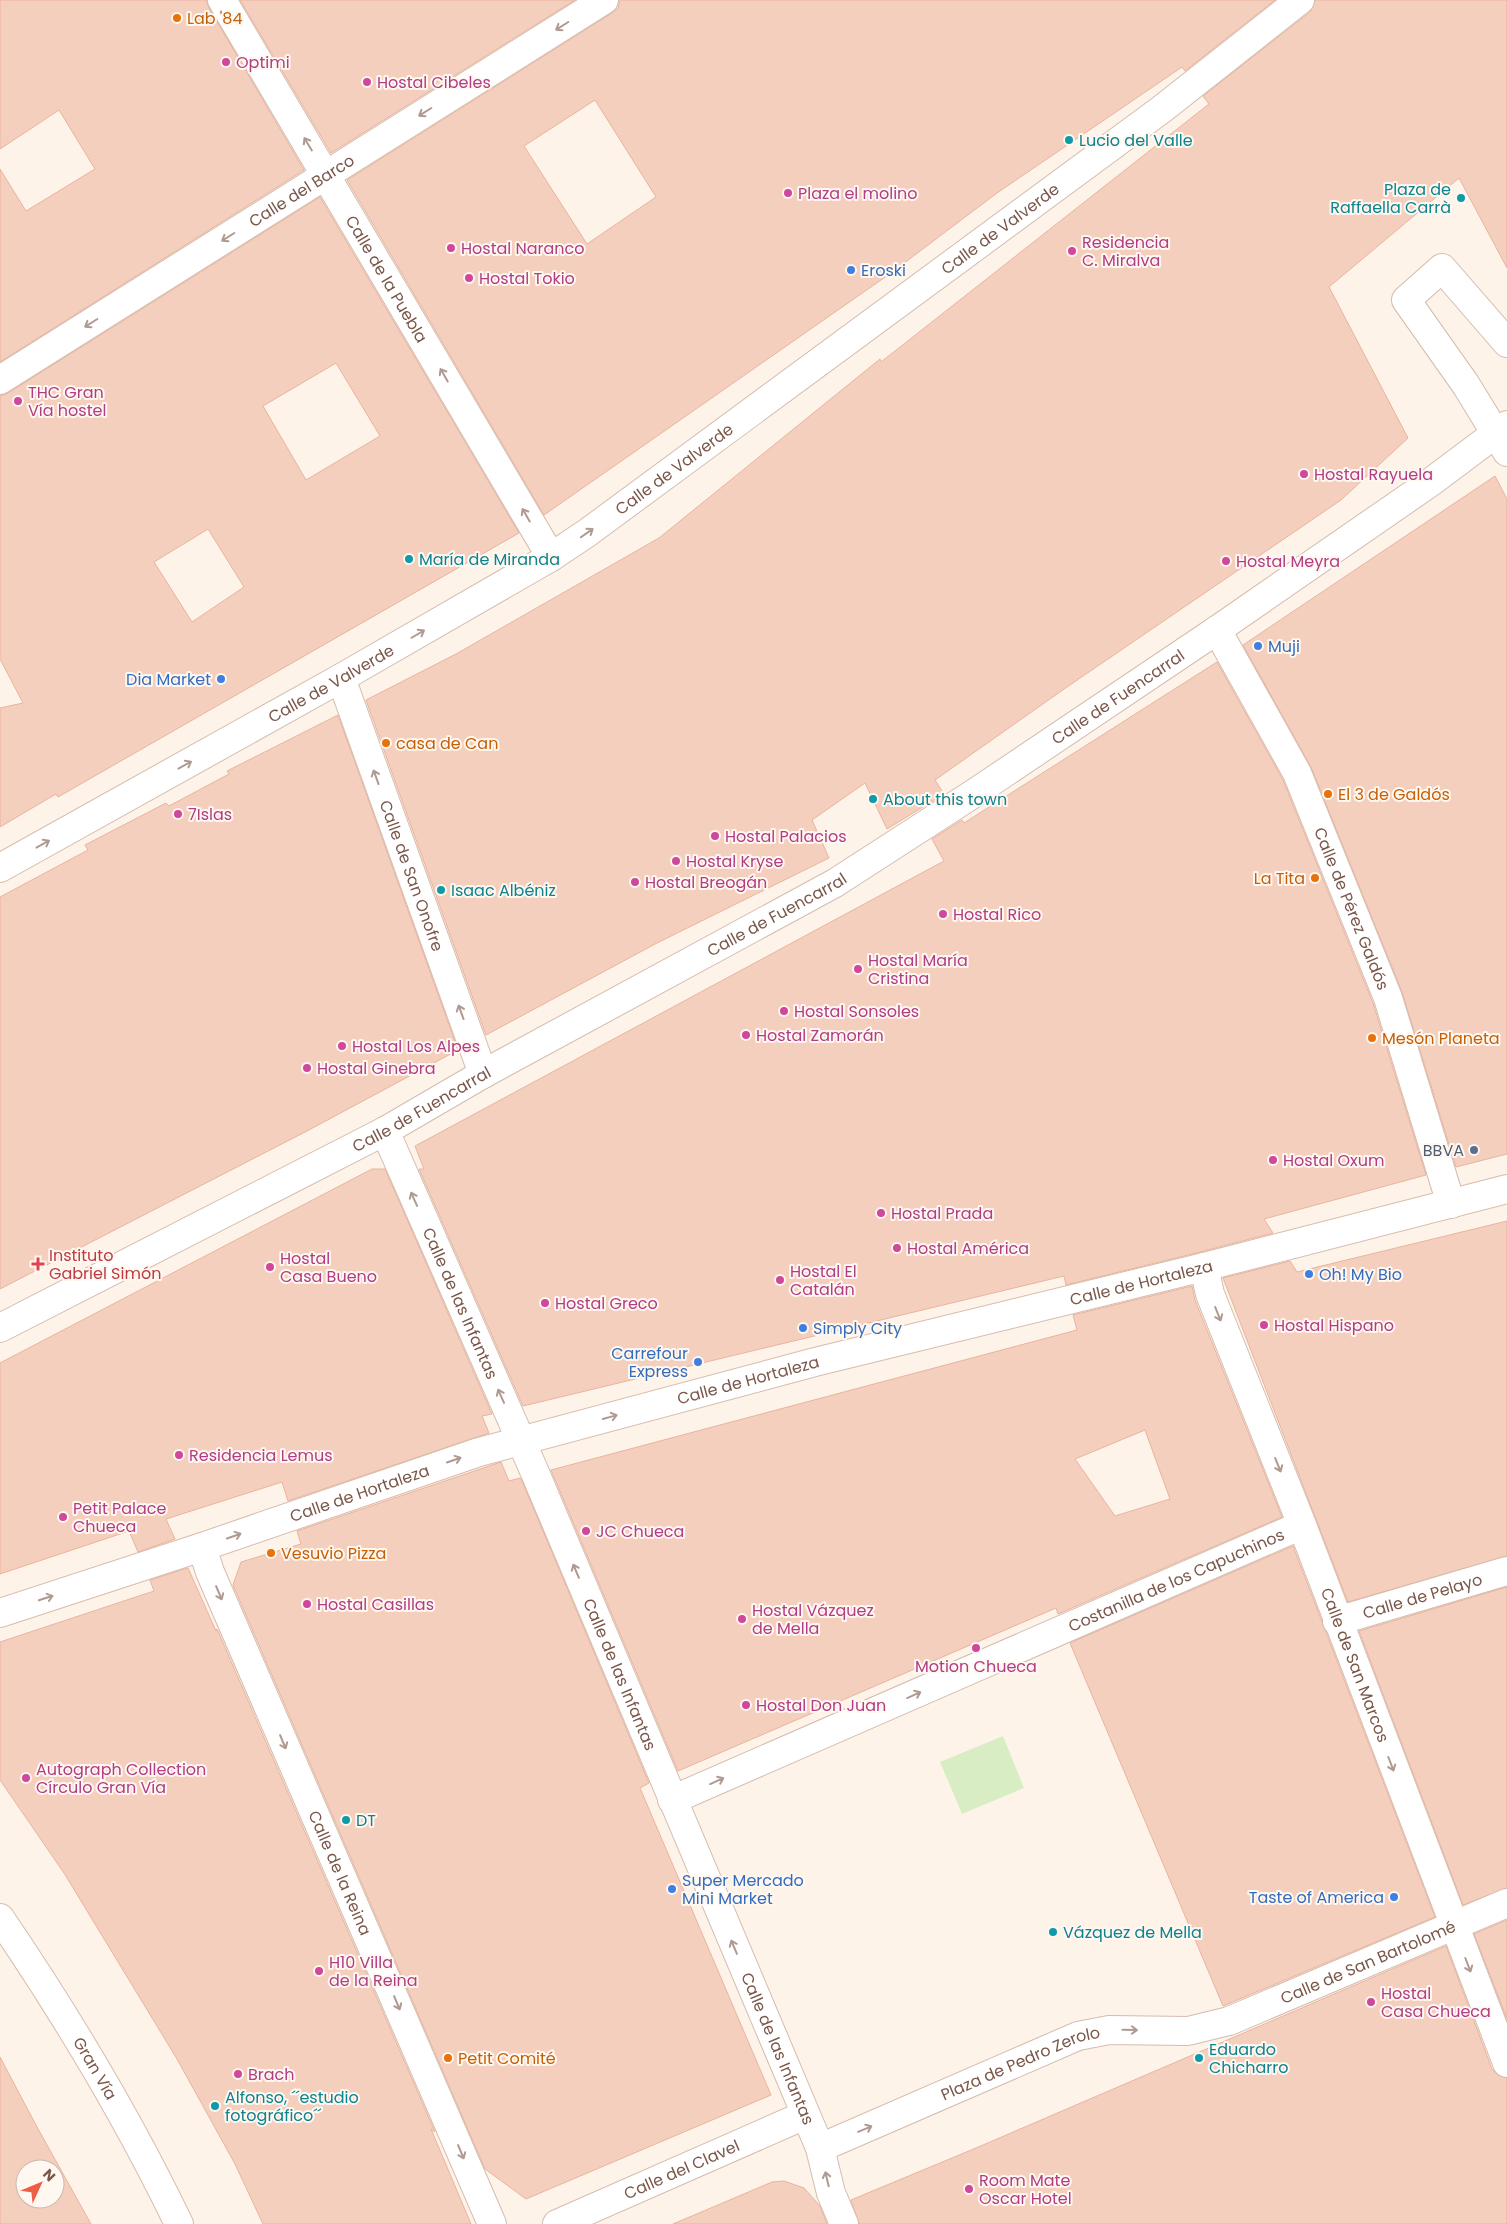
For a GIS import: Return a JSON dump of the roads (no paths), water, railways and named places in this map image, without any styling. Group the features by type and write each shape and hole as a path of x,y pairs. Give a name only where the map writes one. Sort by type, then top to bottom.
{"street":[{"name":"Calle de la Puebla","path":"222,0 551,557"},
{"name":"Calle del Barco","path":"0,380 604,0"},
{"name":"Calle de Valverde","path":"0,868 341,678 551,557 587,533 1162,109 1300,0"},
{"path":"1504,437 1406,300 1442,268 1507,342"},
{"name":"Calle de Fuencarral","path":"0,1328 384,1130 483,1074 835,883 976,792 1504,437"},
{"name":"Calle de Pérez Galdós","path":"1216,630 1297,773 1388,998 1451,1204"},
{"name":"Calle de San Onofre","path":"341,678 483,1074"},
{"name":"Calle de las Infantas","path":"384,1130 520,1440 820,2148 831,2193 844,2224"},
{"name":"Calle de Hortaleza","path":"0,1613 202,1547 479,1452 520,1440 815,1362 1204,1267 1507,1189"},
{"name":"Calle de San Marcos","path":"1204,1267 1210,1294 1302,1525 1507,2064"},
{"name":"Costanilla de los Capuchinos","path":"672,1800 1302,1525"},
{"name":"Calle de la Reina","path":"202,1547 210,1572 492,2224"},
{"name":"Calle de Pelayo","path":"1337,1621 1507,1572"},
{"name":"Calle de San Bartolomé","path":"1229,2021 1507,1902"},
{"name":"Gran Vía","path":"0,1918 66,2019 104,2084 179,2224"},
{"name":"Plaza de Pedro Zerolo","path":"820,2148 1078,2036 1109,2030 1188,2031 1229,2021"},
{"name":"Calle del Clavel","path":"557,2224 805,2115"}],"place":[{"name":"Lab '84","path":"177,18"},
{"name":"Optimi","path":"226,62"},
{"name":"Hostal Cibeles","path":"367,82"},
{"name":"Lucio del Valle","path":"1069,140"},
{"name":"Plaza el molino","path":"788,193"},
{"name":"Plaza de Raffaella Carrà","path":"1461,198"},
{"name":"Hostal Naranco","path":"451,248"},
{"name":"Residencia C. Miralva","path":"1072,251"},
{"name":"Eroski","path":"851,270"},
{"name":"Hostal Tokio","path":"469,278"},
{"name":"THC Gran Vía hostel","path":"18,401"},
{"name":"Hostal Rayuela","path":"1304,474"},
{"name":"María de Miranda","path":"409,559"},
{"name":"Hostal Meyra","path":"1226,561"},
{"name":"Muji","path":"1258,646"},
{"name":"Dia Market","path":"221,679"},
{"name":"casa de Can","path":"386,743"},
{"name":"El 3 de Galdós","path":"1328,794"},
{"name":"About this town","path":"873,799"},
{"name":"7Islas","path":"178,814"},
{"name":"Hostal Palacios","path":"715,836"},
{"name":"Hostal Kryse","path":"676,861"},
{"name":"La Tita","path":"1315,878"},
{"name":"Hostal Breogán","path":"635,882"},
{"name":"Isaac Albéniz","path":"441,890"},
{"name":"Hostal Rico","path":"943,914"},
{"name":"Hostal María Cristina","path":"858,969"},
{"name":"Hostal Sonsoles","path":"784,1011"},
{"name":"Hostal Zamorán","path":"746,1035"},
{"name":"Mesón Planeta","path":"1372,1038"},
{"name":"Hostal Los Alpes","path":"342,1046"},
{"name":"Hostal Ginebra","path":"307,1068"},
{"name":"BBVA","path":"1474,1150"},
{"name":"Hostal Oxum","path":"1273,1160"},
{"name":"Hostal Prada","path":"881,1213"},
{"name":"Hostal América","path":"897,1248"},
{"name":"Instituto Gabriel Simón","path":"38,1264"},
{"name":"Hostal Casa Bueno","path":"270,1267"},
{"name":"Oh! My Bio","path":"1309,1274"},
{"name":"Hostal El Catalán","path":"780,1280"},
{"name":"Hostal Greco","path":"545,1303"},
{"name":"Hostal Hispano","path":"1264,1325"},
{"name":"Simply City","path":"803,1328"},
{"name":"Carrefour Express","path":"698,1362"},
{"name":"Residencia Lemus","path":"179,1455"},
{"name":"Petit Palace Chueca","path":"63,1517"},
{"name":"JC Chueca","path":"586,1531"},
{"name":"Vesuvio Pizza","path":"271,1553"},
{"name":"Hostal Casillas","path":"307,1604"},
{"name":"Hostal Vázquez de Mella","path":"742,1619"},
{"name":"Motion Chueca","path":"976,1648"},
{"name":"Hostal Don Juan","path":"746,1705"},
{"name":"Autograph Collection Círculo Gran Vía","path":"26,1778"},
{"name":"DT","path":"346,1820"},
{"name":"Super Mercado Mini Market","path":"672,1889"},
{"name":"Taste of America","path":"1394,1897"},
{"name":"Vázquez de Mella","path":"1053,1932"},
{"name":"H10 Villa de la Reina","path":"319,1971"},
{"name":"Hostal Casa Chueca","path":"1371,2002"},
{"name":"Petit Comité","path":"448,2058"},
{"name":"Eduardo Chicharro","path":"1199,2058"},
{"name":"Brach","path":"238,2074"},
{"name":"Alfonso, ´´estudio fotográfico´´","path":"215,2106"},
{"name":"Room Mate Oscar Hotel","path":"969,2189"}]}
